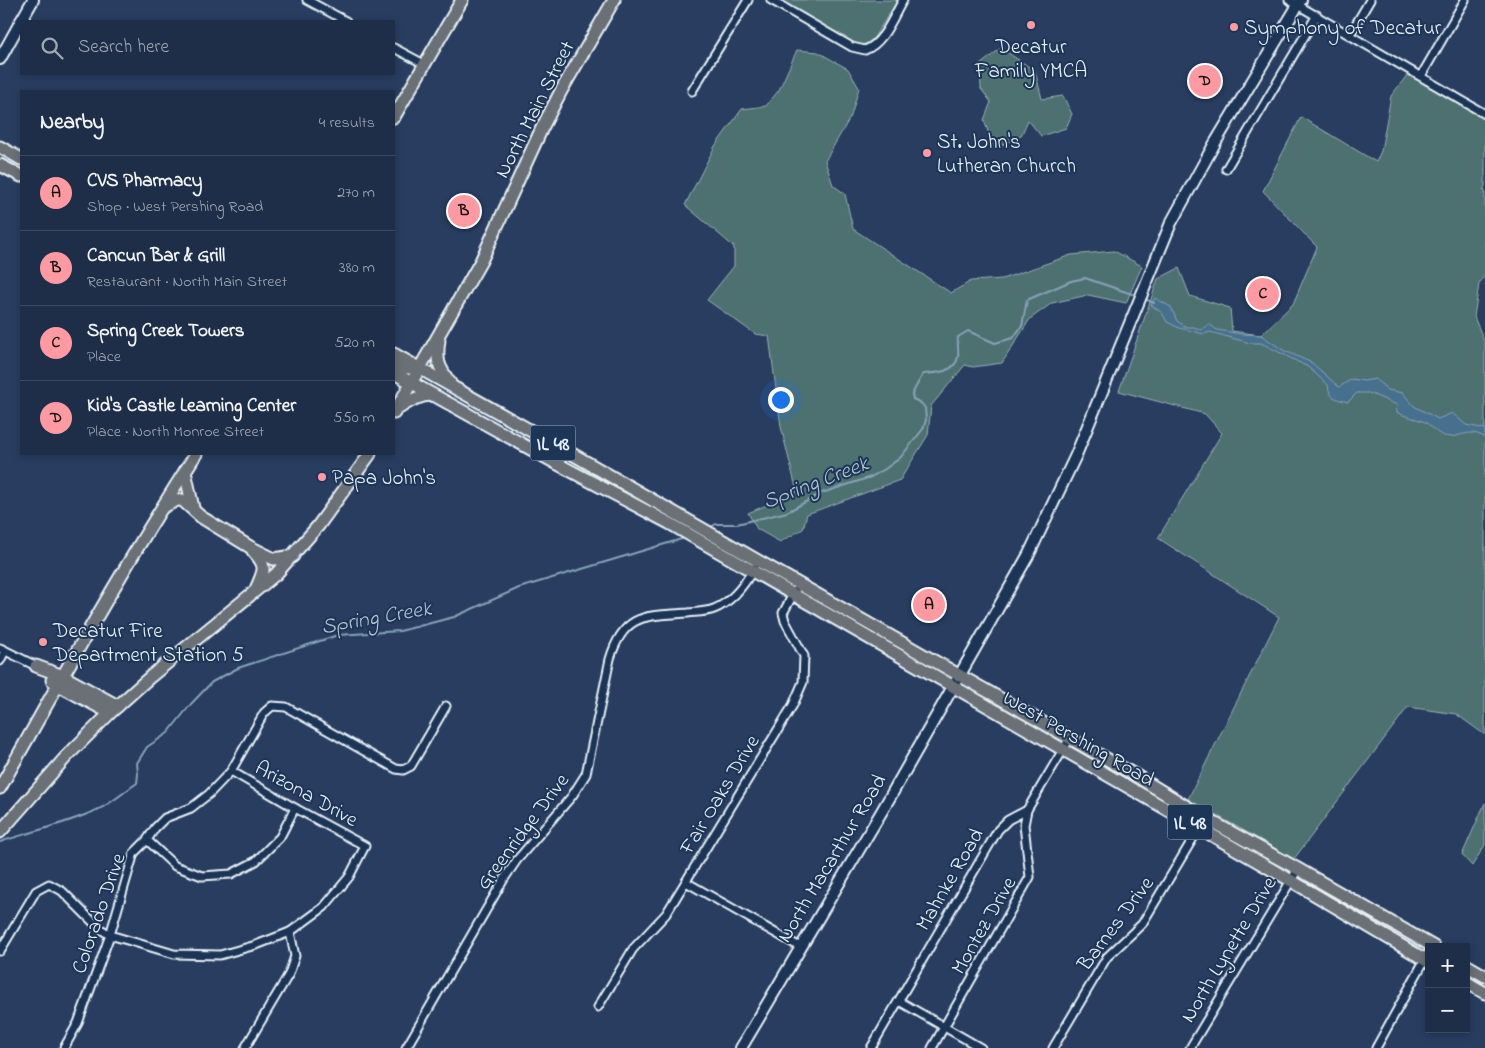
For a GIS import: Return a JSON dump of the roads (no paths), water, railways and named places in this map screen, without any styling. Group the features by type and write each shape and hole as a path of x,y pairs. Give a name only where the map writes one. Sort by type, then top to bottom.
{"main road":[{"path":"395,115 462,0"},
{"name":"North Main Street","path":"395,410 481,261 542,128 561,91 614,0"},
{"path":"0,147 20,158"},
{"path":"0,165 20,175"},
{"path":"440,334 437,355 438,364 453,386"},
{"name":"IL 48","path":"395,355 453,386"},
{"path":"395,365 401,368 420,368"},
{"name":"IL 48","path":"395,374 433,395"},
{"name":"West Pershing Road","path":"453,386 1179,802 1202,823 1290,880 1425,949"},
{"path":"395,411 416,398 424,395 433,395"},
{"name":"West Pershing Road","path":"433,395 669,524 1113,778 1298,869 1425,949"},
{"path":"0,788 60,680 161,508 195,455"},
{"path":"0,832 66,757 114,709 150,677 276,574 321,521 369,455"},
{"path":"185,471 193,508"},
{"path":"161,508 176,500 182,500 201,517 250,548 274,559 293,556"},
{"path":"250,548 264,566 264,573 254,593"},
{"path":"36,666 114,709"},
{"path":"1113,778 1134,785 1176,805 1179,802"},
{"path":"1470,967 1485,976"},
{"path":"1470,984 1485,992"}],"street":[{"path":"22,20 33,0"},
{"path":"307,0 344,20"},
{"path":"692,90 748,0"},
{"path":"771,0 852,47 865,50 876,44 902,0"},
{"path":"1350,34 1370,0"},
{"path":"1421,76 1465,0"},
{"path":"1296,2 1485,114"},
{"name":"North Macarthur Road","path":"741,1048 882,811 1020,571 1061,489 1154,260 1182,200 1296,2"},
{"path":"1226,169 1317,15"},
{"path":"0,59 20,23"},
{"path":"395,49 424,64"},
{"name":"Greenridge Drive","path":"406,1048 504,879 517,860 572,796 586,774 610,659 614,645 622,631 632,622 642,618 707,611 717,608 737,593 758,561"},
{"name":"Fair Oaks Drive","path":"598,1007 633,948 666,914 793,705 803,682 804,656 785,621 783,613 799,584"},
{"path":"0,661 3,649 36,666"},
{"name":"Colorado Drive","path":"64,1048 78,1023 110,935 134,853 165,818 191,808 209,794 232,771 264,713 272,706 286,707 396,769 403,770 411,766 446,706"},
{"name":"Mahnke Road","path":"871,1048 998,830 1008,820 1027,810 1070,738"},
{"name":"Arizona Drive","path":"232,771 365,846 349,877 324,907 290,932"},
{"path":"147,840 176,866 202,876 231,874 256,861 280,837 295,808"},
{"name":"Montez Drive","path":"932,1048 1030,877 1024,825 1027,810"},
{"name":"Barnes Drive","path":"1053,1048 1108,957 1142,924 1202,823"},
{"name":"North Lynette Drive","path":"1190,1048 1298,869"},
{"path":"686,882 800,947"},
{"path":"0,951 36,891 48,884 62,890 99,928 110,935 174,954 220,955 256,945 290,932 295,956 289,974 245,1048"},
{"path":"1376,1048 1425,961"},
{"path":"899,1001 981,1048"}],"water":[{"path":"1155,298 1171,307 1177,321 1186,327 1194,327 1201,330 1209,324 1217,330 1261,335 1283,350 1312,363 1339,387 1352,379 1364,381 1375,379 1388,390 1403,393 1414,406 1438,419 1452,413 1466,425 1485,429 1485,438 1474,433 1449,437 1441,435 1425,422 1396,412 1397,405 1369,393 1357,393 1348,402 1337,399 1330,393 1328,385 1308,367 1261,343 1250,343 1210,332 1204,334 1179,328 1167,322 1162,313 1151,305"}],"waterway":[{"name":"Spring Creek","path":"711,527 716,524 737,524 787,512 822,493 871,477 900,458 923,429 926,420 925,408 921,403 913,399 912,394 923,374 944,371 953,366 958,357 958,337 968,331 995,343 1013,338 1022,326 1027,300 1071,281 1085,278 1138,296"},
{"name":"Spring Creek","path":"1145,299 1154,303"},
{"name":"Spring Creek","path":"0,842 87,814 118,797 137,783 137,763 147,747 168,733 191,704 212,682 238,668 338,635 400,631 454,617 519,588 685,538"}],"place":[{"name":"Decatur Family YMCA","path":"1031,25"},
{"name":"Symphony of Decatur","path":"1234,27"},
{"name":"Kid's Castle Learning Center","path":"1205,81"},
{"name":"St. John's Lutheran Church","path":"927,153"},
{"name":"Cancun Bar & Grill","path":"464,211"},
{"name":"Spring Creek Towers","path":"1263,294"},
{"name":"Papa John's","path":"322,477"},
{"name":"CVS Pharmacy","path":"929,605"},
{"name":"Decatur Fire Department Station 5","path":"43,642"}]}
